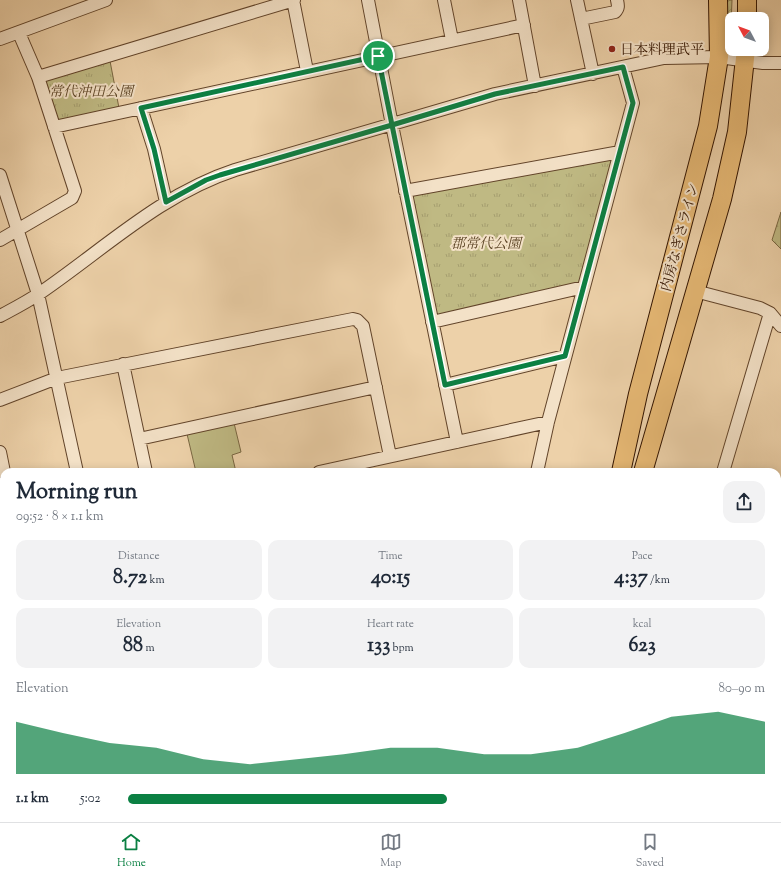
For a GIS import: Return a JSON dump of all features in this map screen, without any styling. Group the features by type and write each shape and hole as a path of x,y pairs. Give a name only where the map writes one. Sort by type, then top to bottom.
{"highway":[{"name":"内房なぎさライン","path":"622,468 638,394 708,126 718,57 718,0"},
{"path":"747,0 747,12"},
{"name":"内房なぎさライン","path":"644,468 726,184 737,132 746,56"}],"street":[{"path":"0,39 106,0"},
{"path":"38,77 293,0 307,71"},
{"path":"368,0 405,191 457,442"},
{"path":"444,0 452,40"},
{"path":"519,0 535,86"},
{"path":"577,0 592,74"},
{"path":"581,19 615,12 618,6 617,0"},
{"path":"54,127 524,25"},
{"path":"0,240 72,198 75,192 38,77 19,32"},
{"path":"0,316 38,294 166,202 206,180 220,175 495,94 664,58 732,56"},
{"path":"748,56 763,63 781,63"},
{"path":"538,468 565,356 633,103 623,67"},
{"path":"141,108 154,149 166,202"},
{"path":"405,191 620,152"},
{"path":"0,175 38,294 76,468"},
{"path":"432,322 584,288"},
{"path":"695,291 760,308 770,313 781,326"},
{"path":"724,468 770,313"},
{"path":"0,400 57,378 353,319 357,320 363,326 390,456"},
{"path":"445,385 565,356"},
{"path":"123,364 145,468"},
{"path":"139,439 376,387"},
{"path":"336,468 548,422"},
{"path":"0,452 3,468"}],"green space":[{"path":"725,0 732,0 732,12 725,12 724,25"},
{"name":"常代沖田公園","path":"110,61 119,108 61,121 57,119 45,84 48,79"},
{"name":"郡常代公園","path":"608,159 612,162 582,280 578,284 440,316 435,312 412,198 414,195"},
{"path":"781,212 781,249 772,240"},
{"path":"234,423 241,452 232,455 235,468 195,468 187,434"}],"place":[{"name":"日本料理武平","path":"612,49"}],"route":[{"path":"378,56 141,108 154,149 166,202 206,180 220,175 392,125 445,385 565,356 633,103 623,67 495,94 392,125 378,56"}]}
